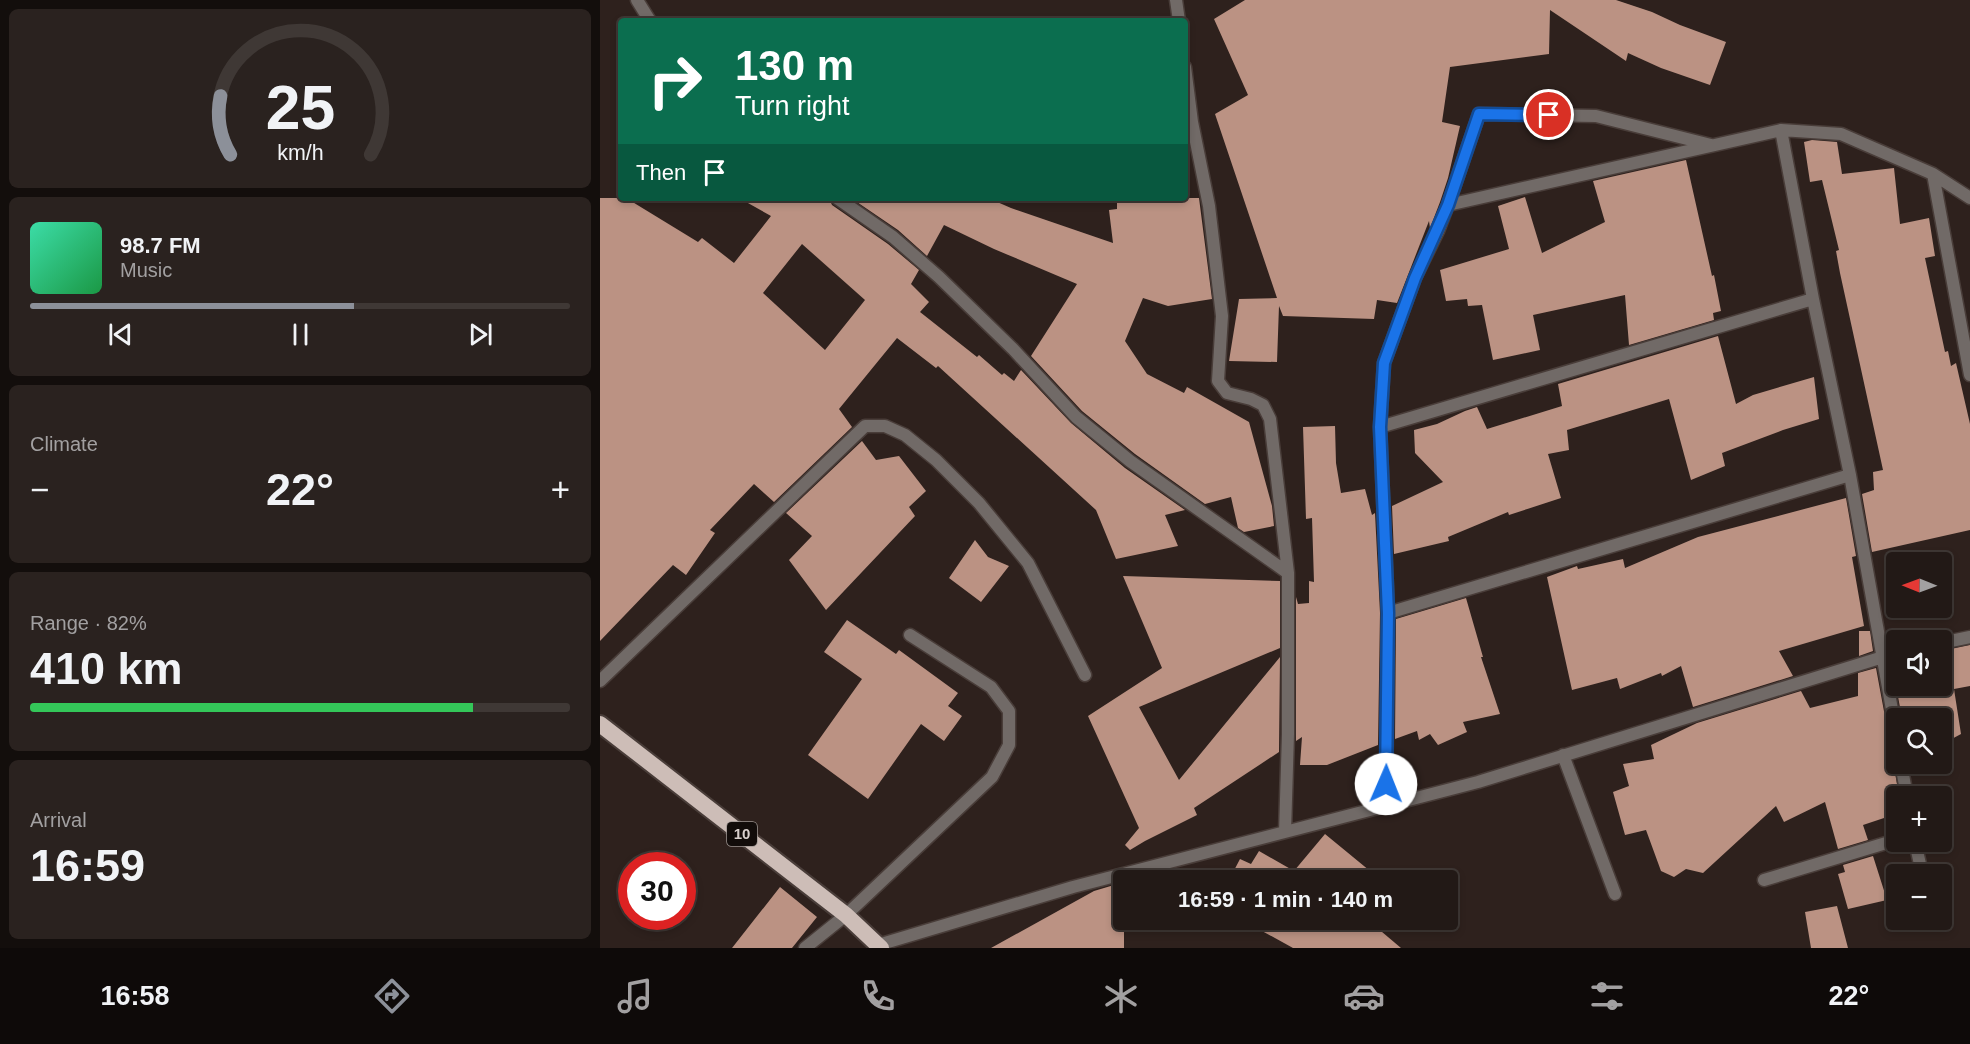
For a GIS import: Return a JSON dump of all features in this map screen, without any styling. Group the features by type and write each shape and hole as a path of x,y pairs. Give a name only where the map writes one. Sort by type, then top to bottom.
{"highway":[{"name":"10","path":"600,724 846,915 879,947"}],"street":[{"path":"637,0 648,18"},
{"path":"1176,0 1179,18"},
{"path":"1188,91 1209,206 1222,316 1218,381 1227,393 1251,399 1263,405 1270,419 1287,573 1288,734 1285,832"},
{"path":"1386,805 1388,613 1380,427 1384,363 1415,278 1448,205 1479,114 1596,116 1713,145"},
{"path":"1780,130 1813,299 1886,636"},
{"path":"1448,205 1780,130 1841,134 1933,174 1970,198"},
{"path":"1933,174 1970,375"},
{"path":"841,201 893,237 939,277 1013,349 1076,417 1130,461 1287,573"},
{"path":"1380,427 1813,299"},
{"path":"600,681 865,426 885,426 905,435 936,460 979,503 1029,564 1086,675"},
{"path":"1388,613 1850,474"},
{"path":"805,948 846,915 992,777 1009,745 1009,711 991,687 910,635"},
{"path":"1952,641 1970,637"},
{"path":"879,947 1073,887 1478,782 1886,655"},
{"path":"1563,755 1615,894"},
{"path":"1764,880 1886,843"}],"building":[{"path":"1245,0 1616,0 1726,42 1710,85 1661,68 1628,53 1626,61 1550,10 1549,54 1450,67 1442,122 1460,126 1440,202 1430,228 1429,221 1397,303 1377,300 1374,319 1283,316 1279,306 1277,362 1229,361 1239,299 1277,298 1215,114 1248,95 1214,19"},
{"path":"1812,140 1837,142 1842,174 1894,168 1900,224 1929,218 1935,256 1925,258 1945,352 1948,351 1951,366 1956,363 1970,424 1970,530 1872,552 1862,494 1874,490 1873,472 1883,470 1840,273 1836,251 1839,250 1822,180 1810,182 1804,142"},
{"path":"1686,160 1721,311 1713,313 1714,320 1629,345 1625,295 1533,315 1540,350 1493,360 1482,305 1468,306 1467,299 1446,301 1440,270 1509,249 1498,206 1525,197 1542,253 1605,222 1593,181"},
{"path":"600,198 631,201 698,242 702,238 734,263 771,216 744,201 830,201 832,205 888,244 919,270 911,284 929,302 920,312 977,357 979,355 1002,375 1004,373 1014,381 1021,370 1071,423 1125,468 1185,510 1165,515 1178,546 1116,559 1096,510 938,366 936,368 897,338 839,409 852,427 774,502 754,484 710,530 715,533 686,575 673,565 600,641","holes":["802,244 865,300 825,350 763,293"]},
{"path":"1188,198 1199,198 1212,299 1168,306 1143,298 1125,341 1147,374 1184,393 1187,387 1249,422 1272,506 1274,526 1244,532 1238,528 1231,497 1205,504 1135,454 1082,411 1031,356 1077,284 944,225 927,256 898,230 855,201 995,201 1113,243 1109,210 1117,209 1117,201 1188,201"},
{"path":"1718,336 1736,404 1753,395 1814,377 1819,419 1722,453 1725,466 1691,480 1669,399 1567,430 1569,450 1548,454 1561,498 1509,515 1508,512 1448,537 1449,541 1394,554 1392,506 1443,482 1415,453 1414,430 1437,424 1477,407 1487,429 1562,406 1558,384"},
{"path":"1335,426 1336,463 1341,493 1365,489 1372,515 1375,513 1380,613 1378,745 1327,765 1300,765 1302,737 1296,741 1296,597 1298,604 1309,603 1309,581 1314,582 1312,518 1306,519 1303,427"},
{"path":"862,441 876,460 899,456 926,491 909,507 915,516 826,610 789,560 812,536 786,513"},
{"path":"1846,498 1856,556 1852,557 1864,626 1779,651 1793,676 1693,707 1681,666 1662,676 1661,673 1620,689 1617,678 1572,690 1547,577 1577,566 1578,569 1623,559 1625,568 1698,537"},
{"path":"975,540 988,557 1009,566 981,602 949,578"},
{"path":"1123,576 1280,581 1280,648 1139,707 1179,780 1280,657 1279,752 1194,808 1197,815 1130,850 1125,845 1139,828 1088,716 1162,668"},
{"path":"1466,598 1483,657 1481,657 1500,714 1463,722 1467,732 1438,745 1430,734 1419,740 1417,731 1395,739 1396,619"},
{"path":"847,620 896,654 899,650 958,693 948,706 962,716 944,741 921,724 868,799 808,755 862,679 824,652"},
{"path":"1859,631 1870,631 1873,651 1859,656"},
{"path":"1970,645 1970,686 1954,689 1961,734 1952,739 1952,708 1900,708 1898,696 1952,696 1952,649"},
{"path":"1876,668 1886,722 1886,774 1895,774 1897,786 1886,786 1886,817 1863,825 1868,840 1838,849 1825,802 1784,822 1776,806 1703,873 1686,869 1674,877 1661,871 1646,830 1625,835 1613,792 1629,786 1623,764 1654,759 1651,745 1697,723 1801,691 1810,708 1858,696 1858,673"},
{"path":"1325,834 1369,870 1295,870"},
{"path":"1259,851 1292,870 1234,870 1240,859 1251,864"},
{"path":"1873,856 1886,900 1848,909 1838,874 1845,872 1843,865"},
{"path":"1113,885 1113,930 1124,930 1124,948 991,948 1094,891"},
{"path":"780,887 817,917 792,948 732,948"},
{"path":"1837,906 1848,948 1811,948 1805,912"},
{"path":"1260,930 1380,930 1401,948 1293,948"}],"route":[{"path":"1386,784 1388,613 1380,427 1384,363 1415,278 1448,205 1479,114 1549,115"}]}
